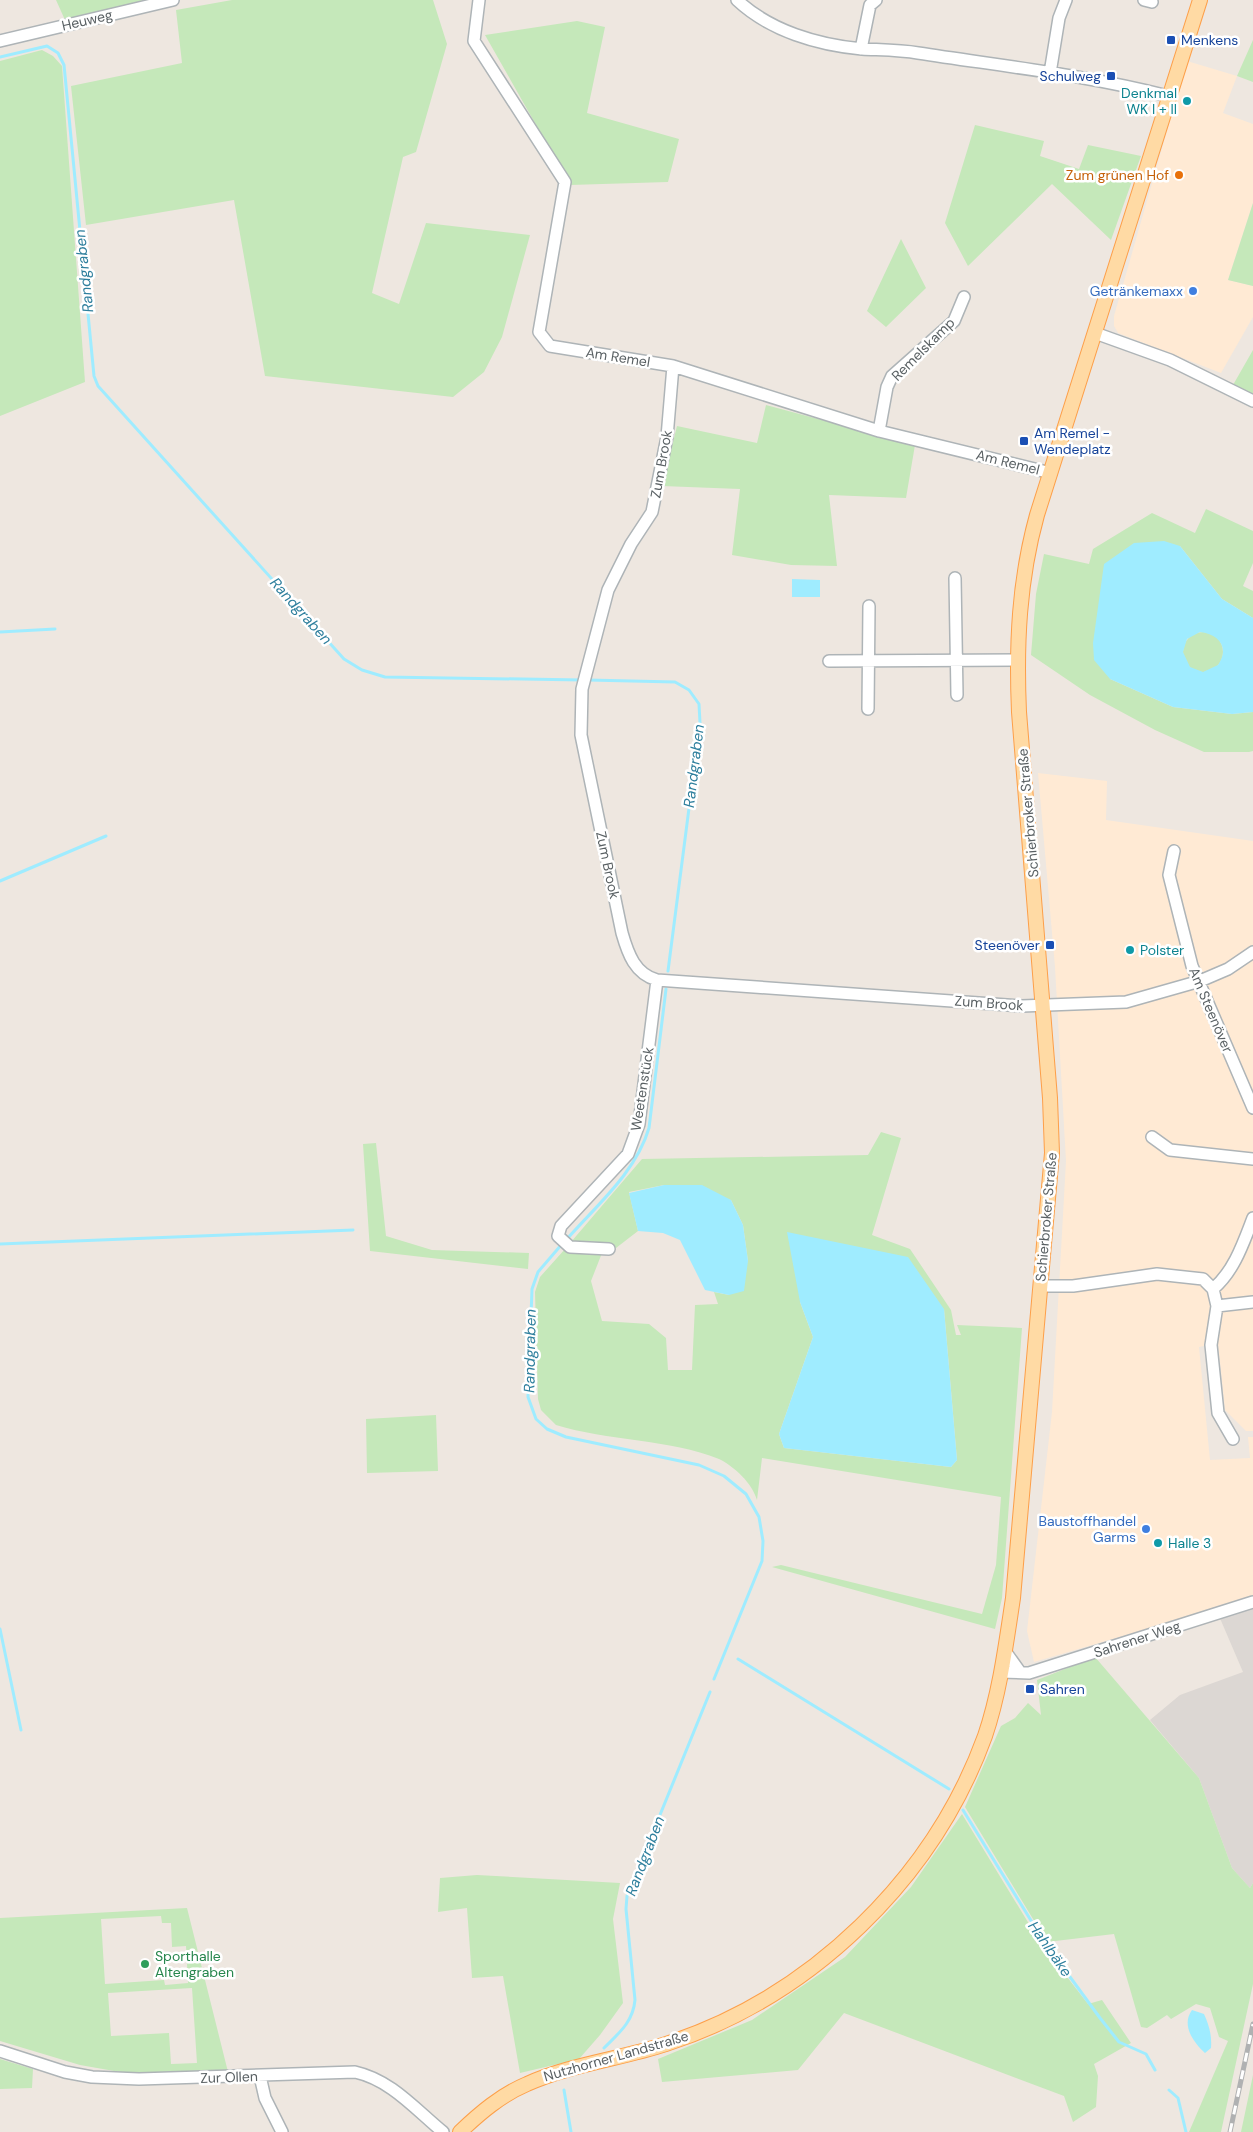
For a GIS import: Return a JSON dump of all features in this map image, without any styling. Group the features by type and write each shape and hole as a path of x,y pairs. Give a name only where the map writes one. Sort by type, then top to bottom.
{"main road":[{"name":"Schierbroker Straße","path":"1005,1651 1013,1598 1052,1154 1017,660 1020,599 1025,566 1050,473 1200,0"},
{"name":"Nutzhorner Landstraße","path":"460,2132 491,2105 526,2084 550,2074 667,2044 717,2024 781,1989 837,1947 889,1896 930,1843 955,1801 984,1737 1005,1651"}],"street":[{"name":"Heuweg","path":"0,41 173,0"},
{"name":"Am Remel","path":"479,0 474,41 565,182 539,332 550,346 673,366 878,431 1050,473"},
{"path":"737,0 758,16 776,26 821,44 861,49 906,51 1050,73 1131,87 1168,96"},
{"path":"861,49 870,5 876,0"},
{"path":"1050,73 1059,18 1066,0"},
{"name":"Remelskamp","path":"878,431 887,387 892,376 954,321 964,297"},
{"path":"1095,334 1170,360 1253,401"},
{"name":"Zum Brook","path":"673,366 667,437 652,512 631,544 608,590 585,670 582,689 581,735 622,933 630,958 635,966 648,978 657,980 1043,1006 1126,1002 1200,981 1228,969 1253,952"},
{"path":"954,578 957,695"},
{"path":"868,709 869,606"},
{"path":"829,662 1017,660"},
{"name":"Am Steenöver","path":"1174,851 1170,875 1192,966 1253,1108"},
{"name":"Weetenstück","path":"608,1249 570,1247 558,1236 561,1226 628,1154 639,1124 657,980"},
{"path":"1152,1137 1170,1150 1253,1159"},
{"path":"1213,1289 1225,1279 1242,1247 1253,1218"},
{"path":"1041,1286 1073,1286 1157,1274 1203,1280 1213,1289 1217,1306 1211,1345 1218,1413 1233,1439"},
{"path":"1217,1306 1253,1302"},
{"name":"Sahrener Weg","path":"1001,1672 1029,1673 1253,1602"},
{"path":"1005,1651 1020,1672"},
{"name":"Zur Ollen","path":"0,2051 65,2072 92,2077 139,2079 355,2072 386,2084 443,2132"},
{"path":"260,2076 265,2098 282,2132"}],"shaded area":[{"path":"1187,61 1237,76 1223,113 1253,124 1253,203 1228,280 1253,286 1253,317 1221,373 1118,333 1114,326 1114,316"},
{"path":"1038,773 1107,781 1106,820 1253,841 1253,1431 1246,1431 1225,1410 1218,1343 1199,1347 1210,1460 1250,1458 1248,1437 1253,1437 1253,1598 1034,1662 1027,1631 1052,1412 1066,1161 1055,967"},
{"path":"1253,1607 1253,1883 1250,1888 1232,1868 1199,1778 1150,1720 1180,1695 1243,1672 1219,1616"}],"green space":[{"path":"56,0 145,0 65,20"},
{"path":"232,0 433,0 447,44 416,152 403,157 372,293 399,304 426,223 530,235 502,337 484,372 453,397 265,376 234,200 86,225 71,86 182,63 176,10"},
{"path":"577,21 605,27 587,113 679,139 668,182 570,185 485,35"},
{"path":"1253,40 1253,82 1237,76"},
{"path":"42,50 53,56 62,66 85,382 0,416 0,61"},
{"path":"975,125 1044,141 1040,156 1079,169 1088,145 1141,156 1111,240 1052,184 968,266 945,223"},
{"path":"1253,203 1253,286 1228,280"},
{"path":"901,239 926,288 886,327 867,311"},
{"path":"1253,350 1253,394 1233,385"},
{"path":"766,405 915,445 906,498 829,495 837,566 791,565 732,555 740,489 662,486 677,426 757,443"},
{"path":"1206,509 1253,531 1253,563 1243,586 1253,591 1253,618 1222,599 1180,546 1110,679 1173,707 1232,714 1253,712 1253,751 1249,752 1204,752 1155,730 1090,695 1031,655 1036,594 1044,554 1089,564 1093,549 1152,513 1195,533"},
{"path":"1203,632 1214,635 1220,641 1223,652 1220,663 1214,669 1203,672 1192,669 1186,663 1183,652 1186,641 1192,635"},
{"path":"881,1132 901,1138 872,1235 910,1249 951,1310 956,1335 961,1335 957,1325 1022,1328 1002,1598 995,1629 772,1567 781,1565 982,1614 996,1565 1001,1497 762,1458 757,1500 742,1476 731,1466 719,1459 700,1452 556,1425 541,1410 538,1399 535,1292 540,1277 565,1249 602,1253 591,1281 602,1321 649,1324 666,1338 668,1370 692,1370 695,1305 718,1304 714,1292 729,1295 748,1261 743,1225 731,1200 664,1185 629,1192 638,1231 616,1248 571,1242 642,1159 868,1155","holes":["800,1302 944,1309 957,1460 951,1467 784,1448 779,1434 813,1337"]},
{"path":"376,1143 386,1236 432,1250 529,1253 528,1269 370,1251 363,1144"},
{"path":"436,1415 438,1471 367,1473 366,1419"},
{"path":"1095,1657 1199,1778 1232,1868 1250,1888 1253,1883 1253,1984 1221,2132 1189,2132 1228,2041 1219,2037 1210,2008 1196,2004 1171,2019 1167,2015 1147,2028 1141,2027 1114,1934 1047,1942 965,1807 1001,1726 1015,1718 1028,1703 1041,1715 1037,1680"},
{"path":"962,1814 1040,1942 1088,2004 1102,2000 1131,2043 1094,2064 1098,2076 1096,2107 1073,2122 1064,2096 844,2013 798,2070 662,2082 658,2059 752,2020 845,1957 911,1887"},
{"path":"477,1875 620,1883 613,1919 623,2003 600,2035 579,2059 520,2073 503,1976 472,1978 467,1908 438,1912 440,1878"},
{"path":"187,1908 228,2072 137,2075 80,2065 0,2041 0,1918","holes":["161,1916 162,1923 171,1923 172,1947 186,1946 188,1983 165,1985 164,1980 105,1984 101,1919","192,1988 197,2063 171,2064 169,2033 111,2036 108,1993"]},
{"path":"0,2059 33,2069 32,2088 0,2089"},
{"path":"1253,2075 1253,2132 1241,2132"}],"water":[{"path":"1164,541 1180,546 1222,599 1253,618 1253,712 1232,714 1173,707 1110,679 1094,660 1093,643 1104,564 1134,543","holes":["1200,632 1207,633 1221,643 1223,653 1218,665 1203,672 1190,667 1183,652 1187,639"]},
{"path":"792,579 820,580 820,597 792,597"},
{"path":"664,1185 702,1185 731,1200 743,1225 748,1261 744,1291 729,1295 705,1290 680,1240 663,1233 638,1231 629,1193"},
{"path":"787,1232 908,1257 944,1309 957,1460 951,1467 784,1448 779,1434 813,1337 800,1302"},
{"path":"1192,2010 1204,2014 1209,2026 1211,2048 1205,2053 1196,2044 1188,2027 1189,2016"}],"waterway":[{"name":"Randgraben","path":"0,57 47,46 58,53 64,65 94,376 98,386 344,659 362,670 385,677 582,680"},
{"path":"0,632 55,629"},
{"name":"Randgraben","path":"588,680 675,682 689,690 699,704 700,723 668,971"},
{"path":"0,881 106,836"},
{"name":"Randgraben","path":"567,1239 614,1187 635,1159 643,1144 649,1128 666,989"},
{"path":"0,1244 353,1230"},
{"name":"Randgraben","path":"562,1244 538,1272 532,1289 528,1397 536,1419 547,1429 566,1437 699,1465 724,1476 746,1494 759,1517 763,1541 762,1561 714,1679"},
{"path":"0,1629 21,1730"},
{"name":"Hahlbäke","path":"738,1659 949,1789"},
{"name":"Randgraben","path":"604,2048 620,2032 634,2008 635,2000 626,1909 627,1896 710,1692"},
{"name":"Hahlbäke","path":"963,1810 1043,1940 1100,2018 1119,2042 1146,2054 1155,2070"},
{"name":"Randgraben","path":"564,2090 571,2132"},
{"name":"Hahlbäke","path":"1169,2090 1178,2098 1186,2132"}],"railway":[{"path":"1230,2132 1253,2024"}],"place":[{"name":"Menkens","path":"1171,40"},
{"name":"Schulweg","path":"1111,76"},
{"name":"Denkmal WK I + II","path":"1187,101"},
{"name":"Zum grünen Hof","path":"1179,175"},
{"name":"Getränkemaxx","path":"1193,291"},
{"name":"Am Remel - Wendeplatz","path":"1024,441"},
{"name":"Steenöver","path":"1050,945"},
{"name":"Polster","path":"1130,950"},
{"name":"Baustoffhandel Garms","path":"1146,1529"},
{"name":"Halle 3","path":"1158,1543"},
{"name":"Sahren","path":"1030,1689"},
{"name":"Sporthalle Altengraben","path":"145,1964"}]}
